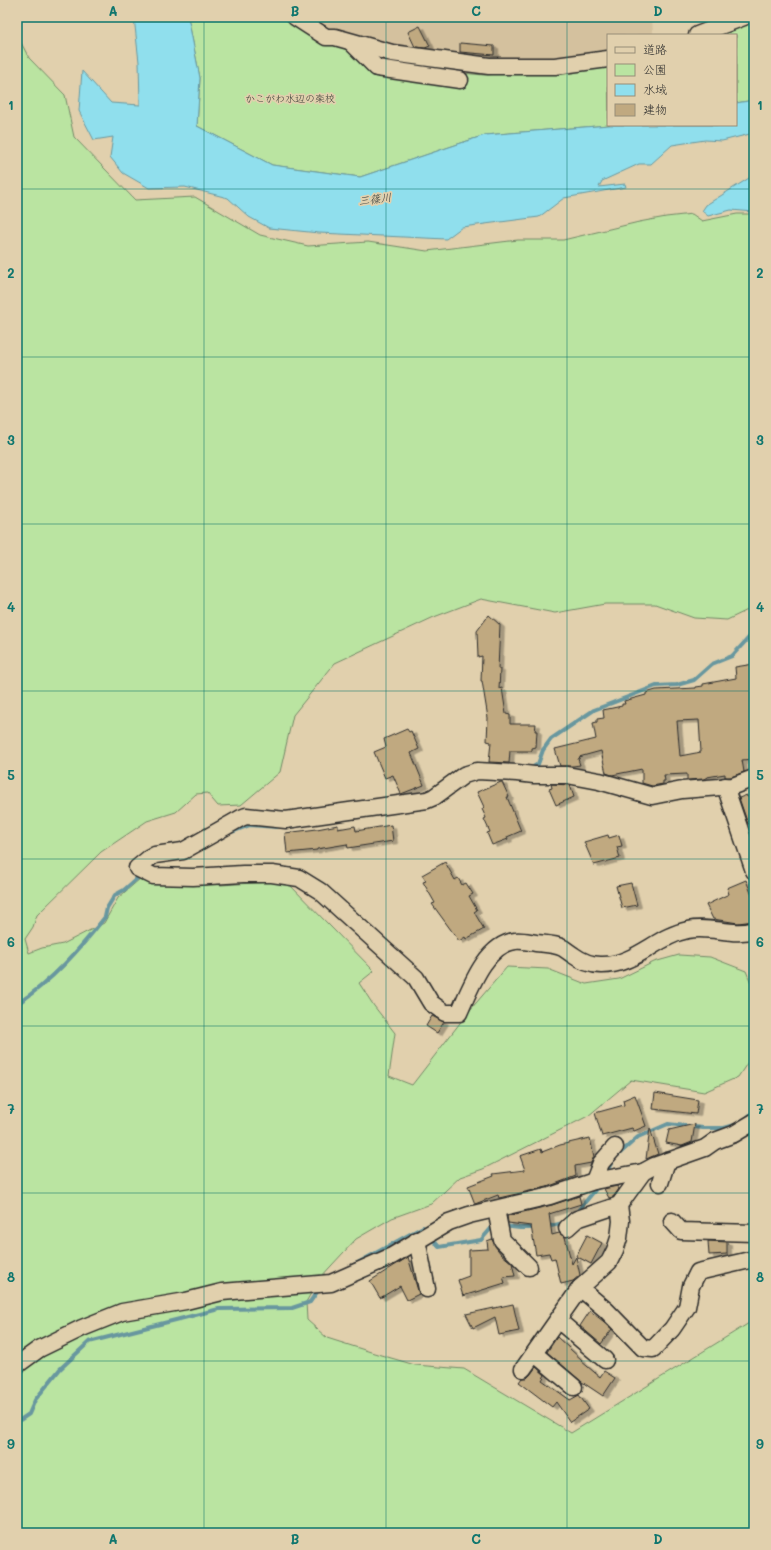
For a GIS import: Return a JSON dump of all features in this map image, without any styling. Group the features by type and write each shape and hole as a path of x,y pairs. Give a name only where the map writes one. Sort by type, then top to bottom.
{"street":[{"path":"295,17 326,36 392,53 489,66 555,66 607,59"},
{"path":"700,34 744,17"},
{"path":"350,41 377,68 460,80"},
{"path":"754,778 733,786 682,790 652,796 599,781 567,775 534,775 477,771 464,775 434,797 427,800 286,820 246,816 183,851 155,855 137,868 148,874 193,877 272,874 298,878 320,890 416,978 431,1003 445,1013 459,1012 476,976 485,961 502,945 515,941 549,944 563,948 575,956 592,964 603,965 620,962 639,954 661,940 688,930 705,928 745,933 754,930"},
{"path":"725,786 747,830 754,871"},
{"path":"17,1365 39,1349 82,1328 122,1312 186,1301 222,1292 331,1283 392,1256 448,1222 550,1196 594,1181 643,1172 667,1161 705,1148 715,1141 734,1134 754,1122"},
{"path":"594,1181 601,1163 615,1147"},
{"path":"660,1183 667,1161"},
{"path":"567,1228 577,1219 619,1204 643,1172"},
{"path":"523,1369 559,1321 580,1288 609,1262 619,1238 619,1204"},
{"path":"496,1209 502,1240 529,1267"},
{"path":"672,1222 681,1231 754,1233"},
{"path":"417,1240 427,1288"},
{"path":"580,1288 606,1310 643,1348 653,1349 672,1329 687,1307 691,1286 698,1272 754,1259"},
{"path":"559,1321 605,1360"},
{"path":"535,1354 574,1387"}],"shaded area":[{"path":"301,17 652,17 653,34 607,34 607,52 529,61 454,59 329,34"}],"green space":[{"name":"かこがわ水辺の楽校","path":"188,17 284,17 297,27 390,67 484,75 557,71 607,63 607,125 485,135 360,177 272,165 197,126 200,78"},
{"path":"754,19 754,100 737,103 737,34 711,34"},
{"path":"17,35 29,58 65,95 74,137 135,200 195,197 260,235 308,246 368,242 427,251 518,240 563,240 639,222 692,214 702,221 737,214 754,214 754,607 727,620 694,618 655,604 605,604 555,613 481,599 434,617 335,663 293,715 280,772 241,805 218,806 207,793 196,794 176,812 147,821 101,852 37,915 33,927 25,939 29,953 42,948 63,944 104,923 118,898 141,878 178,880 221,885 286,881 374,971 359,983 374,1006 395,1033 389,1076 412,1085 470,1010 507,967 548,969 586,984 619,979 654,962 679,955 710,957 746,971 754,990 754,1053 738,1077 704,1092 631,1080 588,1116 483,1169 460,1177 431,1204 392,1218 356,1239 319,1279 306,1302 307,1320 327,1338 415,1365 464,1369 571,1433 754,1320 754,1533 17,1533"}],"water":[{"name":"三篠川","path":"134,17 188,17 200,78 197,126 272,165 360,177 485,135 607,125 737,126 737,103 754,100 754,133 722,141 705,140 672,145 651,164 639,164 602,181 599,187 625,184 626,187 564,198 539,217 462,227 446,239 319,233 269,228 249,217 228,198 185,187 149,188 123,173 110,157 113,137 94,140 79,111 82,71 111,103 140,105 139,62"},
{"path":"754,175 754,212 731,210 708,216 702,211 706,205"}],"building":[{"path":"420,26 430,46 425,48 415,47 408,32"},
{"path":"460,43 494,46 494,55 460,52"},
{"path":"489,615 500,625 498,669 500,669 499,689 502,688 506,714 510,715 510,724 536,724 535,731 537,731 536,747 532,748 532,751 510,751 509,763 489,762 491,742 487,741 488,718 481,681 482,656 478,657 477,631"},
{"path":"754,664 754,759 742,760 744,772 731,777 725,777 725,774 707,777 704,779 687,780 687,774 664,775 665,781 663,781 663,784 652,786 642,783 642,769 612,775 606,773 601,751 579,757 580,758 578,759 580,765 560,766 555,749 596,739 593,723 597,722 597,719 604,718 603,710 622,706 622,704 625,704 624,701 646,695 646,693 656,690 696,688 703,686 703,684 736,678 735,667","holes":["699,720 701,752 680,756 677,721"]},
{"path":"407,729 409,732 411,731 419,749 411,753 424,785 401,794 393,775 385,778 374,752 386,747 384,739"},
{"path":"501,782 509,797 507,797 521,831 507,837 508,839 492,845 487,833 490,832 484,819 486,818 482,809 484,807 477,792"},
{"path":"551,784 570,785 574,797 556,805 549,789 552,788"},
{"path":"747,795 747,797 754,795 754,822 748,824 739,798"},
{"path":"338,825 338,829 355,826 356,831 391,825 393,841 348,848 347,844 317,850 287,853 285,833"},
{"path":"608,835 609,838 619,835 622,846 617,847 620,858 594,865 584,842"},
{"path":"445,862 455,880 458,878 462,885 466,883 473,894 469,896 477,910 474,912 484,929 466,939 465,937 459,941 432,904 435,903 423,882 426,881 422,875"},
{"path":"746,880 754,901 754,921 738,923 713,919 706,905 729,894 727,888"},
{"path":"631,883 637,905 622,908 616,886"},
{"path":"432,1016 444,1022 437,1033 426,1026"},
{"path":"655,1093 698,1100 696,1114 653,1109"},
{"path":"635,1095 646,1126 634,1131 632,1128 602,1136 595,1113 624,1105 623,1100"},
{"path":"695,1124 692,1142 682,1146 666,1143 669,1130"},
{"path":"650,1128 658,1154 646,1159"},
{"path":"590,1138 594,1157 591,1163 575,1166 576,1176 547,1187 499,1198 498,1195 475,1204 468,1186 494,1176 493,1174 525,1170 520,1156 541,1149 542,1152 560,1145"},
{"path":"617,1186 619,1189 613,1197 609,1198 604,1189"},
{"path":"579,1196 581,1204 549,1214 552,1235 559,1233 565,1237 572,1264 576,1257 580,1275 573,1281 561,1284 555,1258 551,1259 549,1253 536,1255 531,1226 508,1223 507,1216 552,1205"},
{"path":"587,1235 602,1243 591,1264 576,1256"},
{"path":"492,1239 501,1254 512,1263 515,1276 503,1277 505,1283 463,1296 458,1280 469,1276 469,1250 488,1249 487,1241"},
{"path":"708,1241 727,1242 727,1254 709,1255"},
{"path":"408,1257 419,1294 407,1300 400,1286 380,1298 370,1281"},
{"path":"513,1304 519,1331 499,1335 495,1317 473,1328 466,1314"},
{"path":"590,1311 612,1329 601,1344 580,1326"},
{"path":"557,1337 582,1360 581,1361 600,1377 604,1371 615,1378 603,1396 582,1382 547,1352"},
{"path":"536,1367 545,1375 542,1380 570,1400 579,1395 589,1409 570,1422 556,1402 552,1407 519,1382 522,1378 527,1378"}],"waterway":[{"path":"530,769 538,764 543,750 551,739 594,710 656,686 677,685 694,680 712,664 732,656 754,632"},
{"path":"232,832 250,825 277,827"},
{"path":"17,1004 30,995 65,964 105,917 107,908 115,895 124,890 141,875"},
{"path":"747,1118 754,1111"},
{"path":"618,1155 638,1137 668,1124 703,1128 724,1128 735,1125"},
{"path":"607,1176 608,1169 613,1160"},
{"path":"576,1213 596,1189 602,1186"},
{"path":"547,1227 563,1223"},
{"path":"431,1237 439,1247 481,1240 494,1225"},
{"path":"503,1226 536,1228"},
{"path":"352,1266 423,1227 427,1232"},
{"path":"17,1422 29,1414 35,1400 60,1369 89,1342 219,1309 292,1308 310,1302 319,1289"}]}
